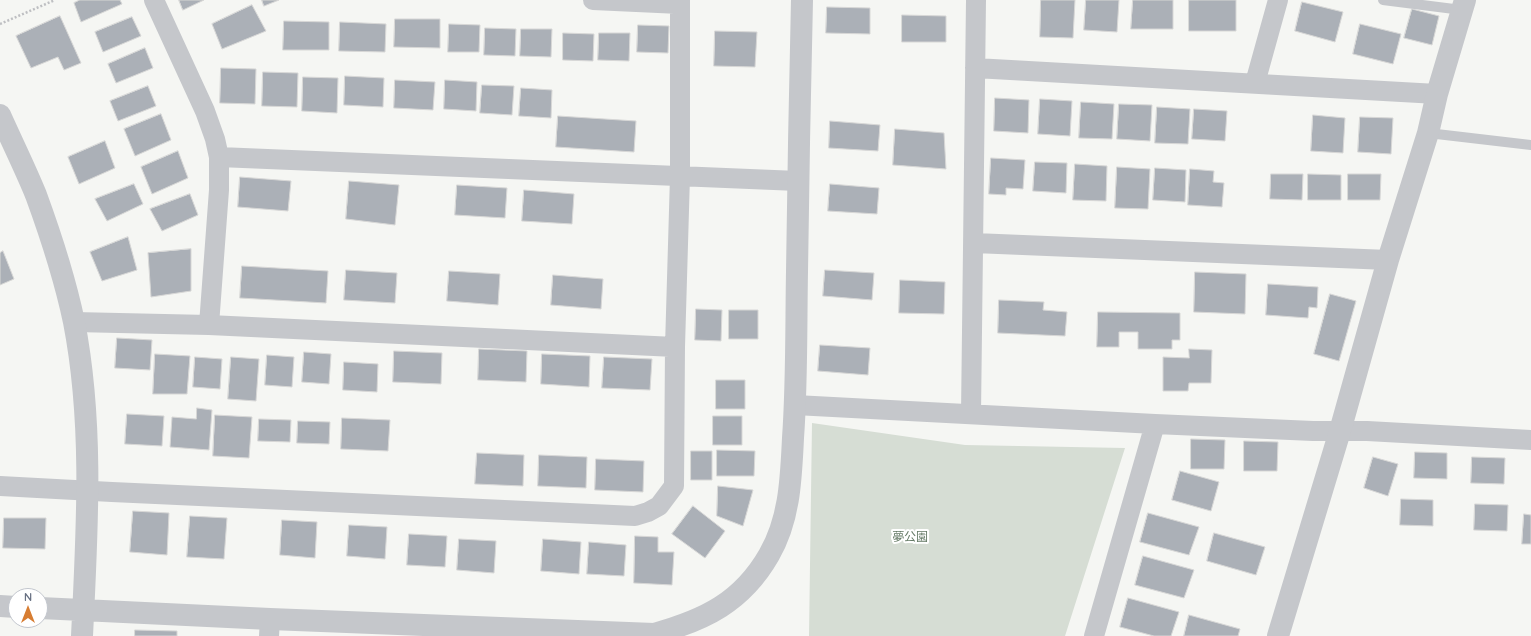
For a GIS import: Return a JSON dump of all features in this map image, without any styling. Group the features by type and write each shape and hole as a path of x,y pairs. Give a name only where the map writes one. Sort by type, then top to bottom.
{"street":[{"path":"154,0 206,110 215,138 219,157 219,190 209,325"},
{"path":"0,486 635,516 648,512 659,506 674,486 675,347 680,176 680,2 592,0"},
{"path":"48,608 83,609 270,628 654,634 694,621 714,612 736,596 754,578 769,555 783,527 790,487 795,405 802,0"},
{"path":"971,414 976,0"},
{"path":"1255,83 1278,0"},
{"path":"1278,636 1340,431 1388,260 1428,133 1437,94 1464,5"},
{"path":"975,68 1437,94"},
{"path":"0,115 35,194 61,274 74,322 84,392 86,491 82,636"},
{"path":"219,157 798,181"},
{"path":"974,243 1388,260"},
{"path":"74,322 209,325 675,347"},
{"path":"795,405 1155,424 1367,431 1531,440"},
{"path":"1094,636 1155,424"}],"lane":[{"path":"1382,0 1464,5"},
{"path":"1428,133 1531,145"}],"path":[{"path":"0,24 55,0"}],"green space":[{"name":"夢公園","path":"812,423 965,445 1125,448 1065,636 809,636"}],"building":[{"path":"80,0 120,0 122,4 81,22 74,3"},
{"path":"179,0 204,0 183,10"},
{"path":"262,0 279,0 264,6"},
{"path":"1041,0 1075,0 1073,38 1040,37"},
{"path":"1086,0 1119,0 1117,32 1084,30"},
{"path":"1133,0 1173,0 1173,29 1131,29"},
{"path":"1189,0 1236,0 1236,31 1189,31"},
{"path":"1302,2 1343,12 1335,42 1295,31"},
{"path":"252,5 266,31 222,49 212,24"},
{"path":"827,7 870,8 870,34 826,33"},
{"path":"1412,9 1439,16 1432,45 1404,38"},
{"path":"902,15 946,16 946,42 902,42"},
{"path":"60,16 81,63 64,70 58,57 31,68 16,36"},
{"path":"132,17 141,36 103,52 95,32"},
{"path":"395,19 440,19 440,48 394,47"},
{"path":"284,21 329,22 329,50 283,50"},
{"path":"340,22 386,24 385,52 339,51"},
{"path":"449,24 480,25 479,52 448,52"},
{"path":"1360,24 1401,34 1393,64 1353,54"},
{"path":"638,25 669,26 668,53 637,52"},
{"path":"485,28 516,29 515,56 484,55"},
{"path":"521,29 552,29 551,57 520,56"},
{"path":"715,31 757,32 755,67 714,66"},
{"path":"563,33 594,34 593,61 563,60"},
{"path":"599,33 630,33 629,61 598,60"},
{"path":"145,48 153,68 116,83 108,64"},
{"path":"221,68 256,69 255,104 220,103"},
{"path":"263,72 298,73 297,107 262,106"},
{"path":"345,76 384,78 383,107 344,105"},
{"path":"303,77 338,78 337,113 302,111"},
{"path":"395,80 435,82 433,110 394,108"},
{"path":"445,80 477,82 476,111 444,109"},
{"path":"482,85 514,86 512,115 480,113"},
{"path":"148,86 156,106 118,121 110,101"},
{"path":"521,88 552,90 551,118 519,116"},
{"path":"995,98 1029,100 1028,133 994,131"},
{"path":"1040,99 1072,101 1070,136 1038,134"},
{"path":"1081,102 1114,104 1112,139 1079,138"},
{"path":"1119,104 1152,105 1150,141 1117,139"},
{"path":"1157,107 1190,109 1188,144 1155,143"},
{"path":"1194,109 1227,111 1225,141 1192,139"},
{"path":"161,114 171,140 135,156 124,129"},
{"path":"1313,115 1345,118 1343,153 1311,151"},
{"path":"558,116 636,121 634,152 556,147"},
{"path":"1360,117 1393,118 1391,154 1358,152"},
{"path":"830,121 880,125 878,151 829,148"},
{"path":"895,129 944,133 946,169 893,165"},
{"path":"105,141 115,168 79,184 68,157"},
{"path":"178,151 188,178 152,194 141,167"},
{"path":"991,158 1025,160 1023,189 1006,188 1006,195 989,194"},
{"path":"1035,162 1067,163 1066,193 1033,191"},
{"path":"1075,164 1107,166 1106,201 1073,200"},
{"path":"1117,167 1150,169 1148,209 1115,208"},
{"path":"1155,168 1186,170 1185,202 1153,200"},
{"path":"1190,169 1214,171 1213,182 1224,183 1222,207 1188,205"},
{"path":"1271,174 1303,174 1302,200 1270,199"},
{"path":"1308,174 1341,175 1341,200 1308,200"},
{"path":"1348,174 1381,174 1380,200 1348,200"},
{"path":"240,177 291,181 288,211 238,207"},
{"path":"349,181 399,185 395,225 346,219"},
{"path":"134,184 143,204 107,221 95,199"},
{"path":"830,184 879,188 877,214 828,211"},
{"path":"457,185 507,188 505,218 455,215"},
{"path":"524,190 574,194 572,224 522,221"},
{"path":"190,194 198,215 162,231 150,209"},
{"path":"128,237 137,270 102,281 90,252"},
{"path":"191,249 191,291 151,297 148,253"},
{"path":"3,251 14,279 0,285 0,253"},
{"path":"242,266 328,271 326,303 240,298"},
{"path":"346,270 397,273 395,303 344,300"},
{"path":"825,270 874,273 872,300 823,296"},
{"path":"449,271 500,274 498,305 447,301"},
{"path":"1195,272 1246,274 1245,314 1194,312"},
{"path":"553,275 603,279 601,309 551,305"},
{"path":"900,280 945,282 944,314 899,313"},
{"path":"1268,284 1318,287 1317,308 1309,307 1308,318 1266,315"},
{"path":"1330,294 1356,301 1339,361 1314,354"},
{"path":"999,300 1044,302 1043,310 1067,312 1065,336 998,333"},
{"path":"696,309 722,310 721,341 695,340"},
{"path":"729,310 758,310 758,339 729,339"},
{"path":"1098,312 1180,313 1180,340 1172,340 1172,349 1138,349 1138,332 1119,332 1119,347 1097,347"},
{"path":"117,338 152,340 150,370 115,368"},
{"path":"820,345 870,348 868,375 818,371"},
{"path":"479,349 527,351 526,382 478,380"},
{"path":"1189,349 1212,350 1211,383 1189,383 1188,391 1163,391 1163,357 1189,358"},
{"path":"394,351 442,353 441,384 393,382"},
{"path":"304,352 331,354 329,384 302,382"},
{"path":"155,354 190,356 187,394 153,394"},
{"path":"542,354 590,356 589,387 541,384"},
{"path":"267,355 294,357 292,387 265,385"},
{"path":"195,357 222,359 220,389 193,387"},
{"path":"231,357 259,359 256,401 228,399"},
{"path":"604,357 652,359 650,390 602,388"},
{"path":"344,362 378,364 377,392 343,390"},
{"path":"716,380 745,380 745,409 716,409"},
{"path":"197,408 212,410 209,450 170,447 172,417 196,419"},
{"path":"127,414 164,416 162,446 125,444"},
{"path":"215,415 252,417 249,458 213,456"},
{"path":"713,416 742,416 742,445 713,445"},
{"path":"342,418 390,420 388,451 341,449"},
{"path":"259,419 291,420 290,442 258,441"},
{"path":"298,421 330,422 329,444 297,443"},
{"path":"1191,439 1225,440 1224,469 1191,469"},
{"path":"1244,441 1278,442 1277,471 1244,471"},
{"path":"717,450 755,451 754,476 717,476"},
{"path":"691,451 712,451 712,480 691,480"},
{"path":"1415,452 1447,453 1447,479 1414,478"},
{"path":"477,453 524,455 523,486 475,484"},
{"path":"539,455 587,457 586,488 538,486"},
{"path":"1373,457 1398,464 1388,496 1364,488"},
{"path":"1472,457 1505,458 1504,484 1471,483"},
{"path":"596,459 644,461 643,492 595,490"},
{"path":"1180,471 1219,482 1211,511 1172,500"},
{"path":"718,486 753,490 743,526 717,516"},
{"path":"1401,499 1433,500 1433,526 1400,525"},
{"path":"1475,504 1508,505 1507,531 1474,530"},
{"path":"693,506 725,531 705,558 672,534"},
{"path":"133,511 169,513 167,555 130,552"},
{"path":"1148,513 1199,527 1189,555 1140,542"},
{"path":"1524,514 1531,515 1531,544 1522,544"},
{"path":"190,516 227,518 224,559 187,557"},
{"path":"4,518 46,518 45,549 3,548"},
{"path":"282,520 317,522 315,558 280,555"},
{"path":"349,525 387,527 385,559 347,556"},
{"path":"1214,533 1265,547 1256,575 1207,561"},
{"path":"409,534 447,536 445,567 407,565"},
{"path":"635,536 658,537 658,552 674,552 672,585 634,583"},
{"path":"459,539 496,541 494,573 457,570"},
{"path":"543,539 581,542 579,574 541,571"},
{"path":"589,542 626,545 624,576 587,574"},
{"path":"1143,556 1194,570 1184,598 1135,585"},
{"path":"1128,598 1179,612 1171,636 1154,636 1120,627"},
{"path":"1189,615 1240,629 1238,636 1184,636"},
{"path":"135,630 177,631 177,636 135,636"}]}
